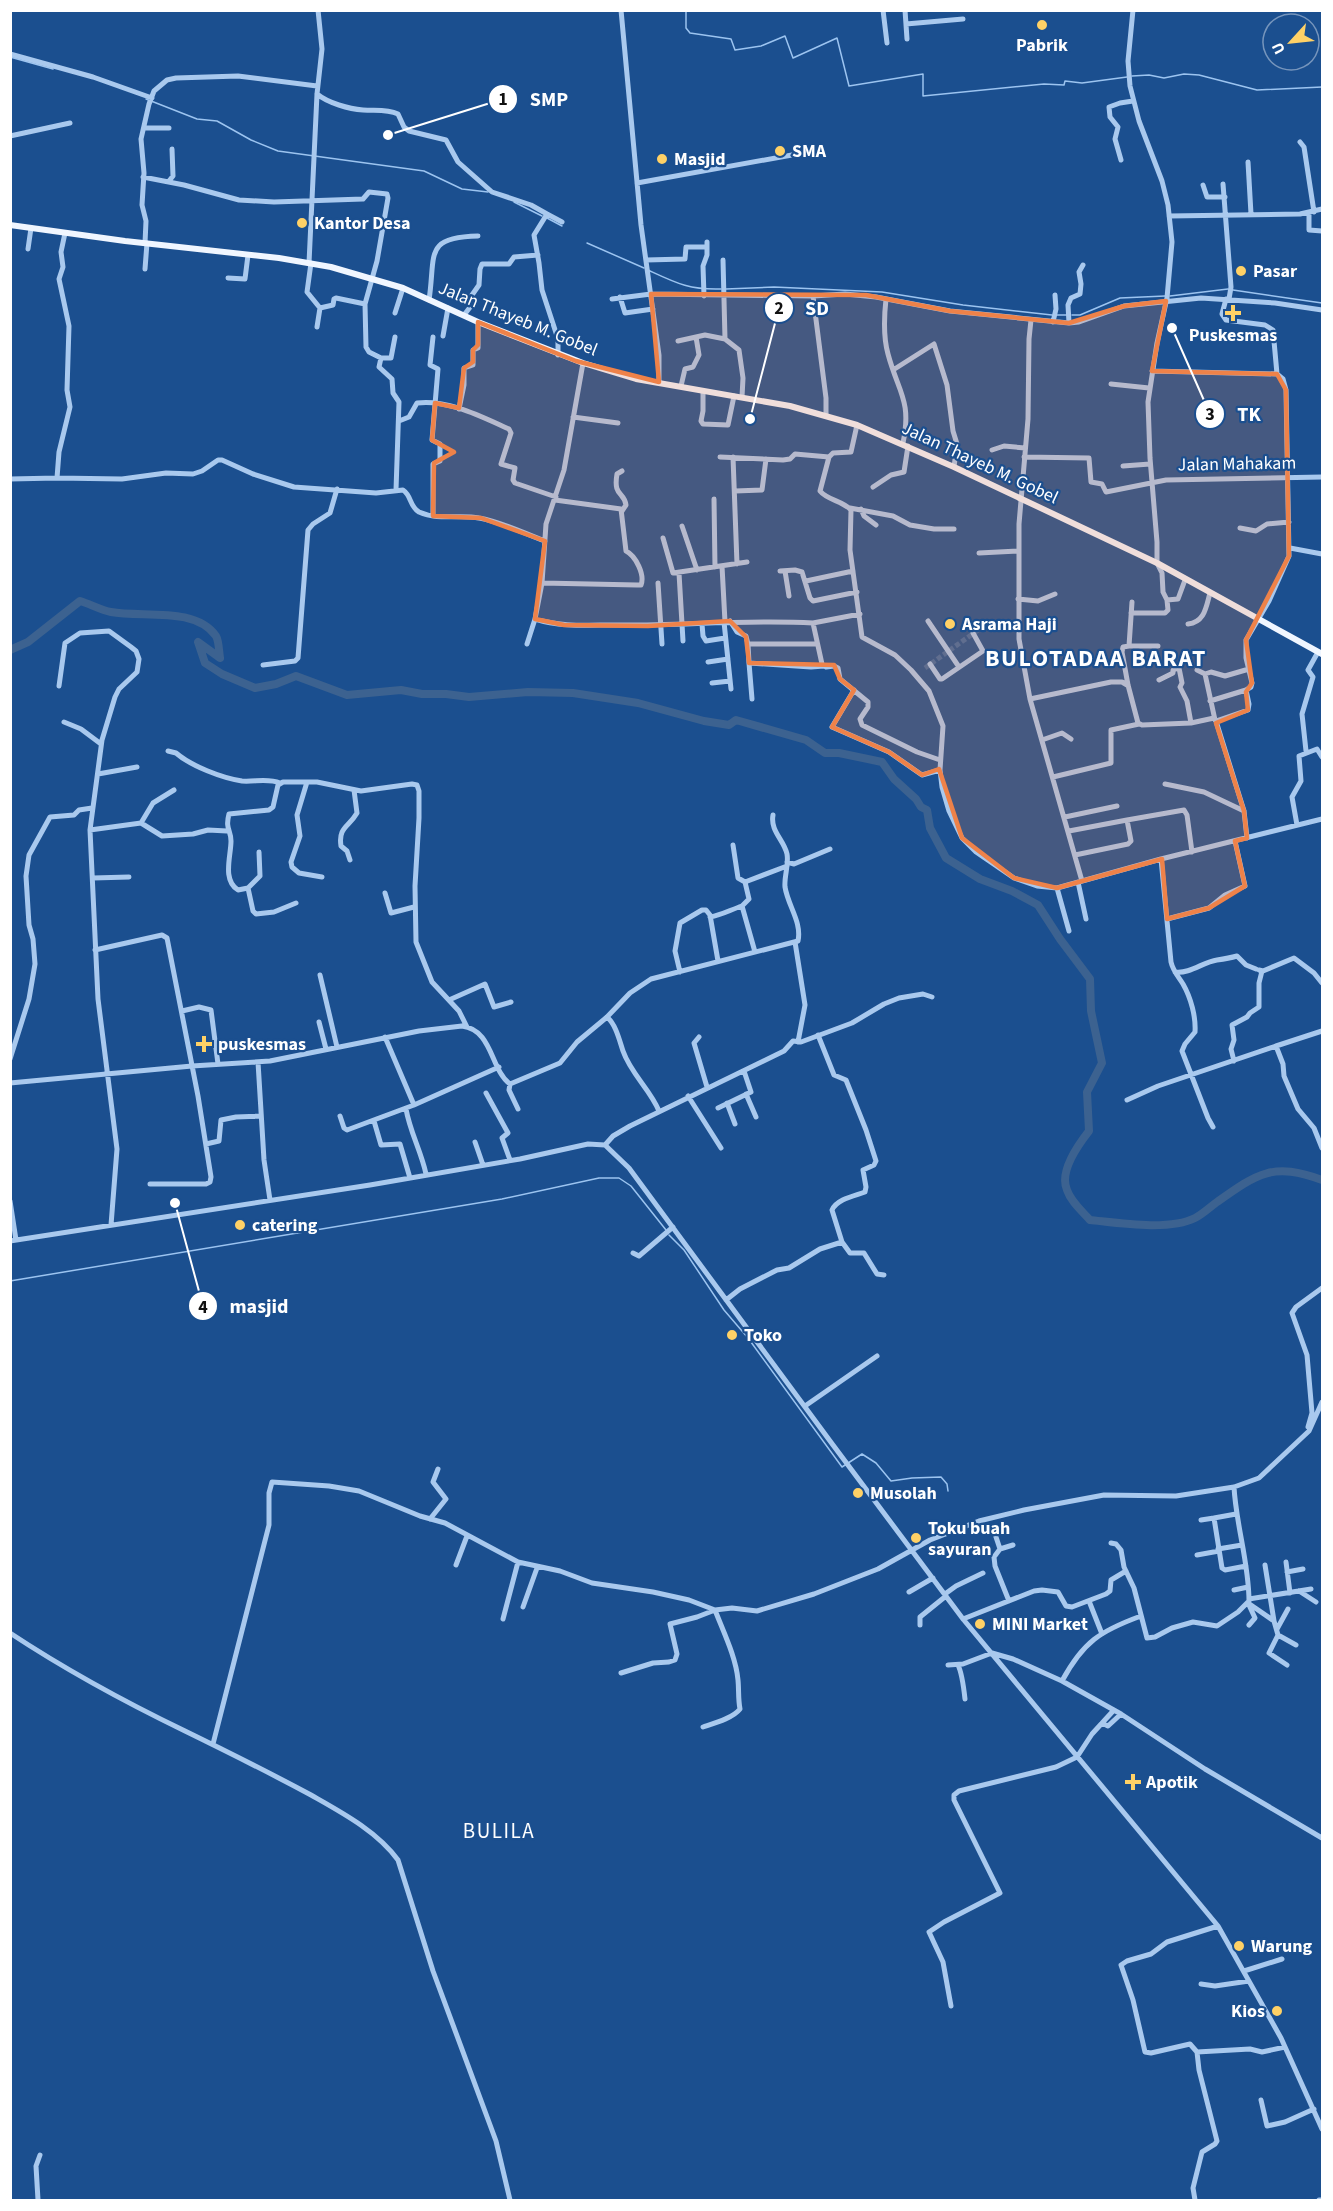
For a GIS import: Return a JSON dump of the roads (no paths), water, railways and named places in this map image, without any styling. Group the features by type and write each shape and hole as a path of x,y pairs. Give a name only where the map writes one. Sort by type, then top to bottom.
{"main road":[{"name":"Jalan Thayeb M. Gobel","path":"10,225 331,267 404,288 558,355 636,379 790,406 857,425 954,467 1157,563 1320,653"}],"street":[{"path":"317,327 320,308 307,292 317,86 322,50 318,10"},
{"path":"621,10 637,183 659,361 659,382"},
{"path":"883,10 887,43"},
{"path":"905,10 907,39"},
{"path":"1131,613 1167,613 1162,575 1157,563 1148,412 1149,388 1172,260 1169,216 1162,181 1133,101 1128,61 1133,10"},
{"path":"906,24 963,19"},
{"path":"10,54 93,77 151,101"},
{"path":"145,269 146,221 142,205 144,177 141,142 151,101 159,85 176,78 238,76 317,86"},
{"path":"317,94 348,107 390,111 398,114 409,131 446,140 458,162 492,192 531,205 546,218 562,222"},
{"path":"1121,160 1115,138 1118,127 1110,117 1109,107 1133,101"},
{"path":"10,136 70,123"},
{"path":"144,128 169,128"},
{"path":"1300,142 1304,147 1311,213 1309,230 1323,231"},
{"path":"169,182 173,176 172,149"},
{"path":"637,183 792,155"},
{"path":"1248,162 1251,214"},
{"path":"144,177 239,200 363,199 369,192 386,193 388,198 365,304 366,347 369,352 381,358 391,358 395,337"},
{"path":"1223,184 1231,289 1222,314 1226,320 1265,325 1273,330 1277,374"},
{"path":"1203,185 1207,197 1225,197"},
{"path":"1169,216 1311,213 1323,209"},
{"path":"546,218 534,235 542,290 558,339 558,355"},
{"path":"28,249 31,228"},
{"path":"57,478 59,452 70,407 69,326 59,279 63,267 61,252 65,233"},
{"path":"429,300 436,249 443,241 451,237 478,236"},
{"path":"646,260 685,259 686,247 707,245 707,256 703,266 704,291"},
{"path":"228,278 245,279 248,255"},
{"path":"464,315 471,306 472,295 479,285 482,264 506,264 511,263 514,257 538,255"},
{"path":"723,260 725,339"},
{"path":"1069,323 1070,300 1080,294 1079,272 1083,265"},
{"path":"395,313 404,288"},
{"path":"612,299 704,291 813,296 845,294 950,311 1031,320 1054,318 1069,323 1079,322 1124,306 1167,297 1227,299 1323,310"},
{"path":"1054,318 1055,295"},
{"path":"813,296 826,398 826,416"},
{"path":"620,297 622,309 626,314 652,309"},
{"path":"320,308 333,305 336,298 365,304"},
{"path":"873,487 891,476 904,472 906,445 906,405 893,370 884,332 886,299"},
{"path":"443,336 448,308"},
{"path":"1031,320 1029,412 1020,498 1018,551 1019,639 1030,699 1075,855 1086,919"},
{"path":"459,409 464,385 464,368 473,365 472,350 478,348 478,322"},
{"path":"678,341 705,335 725,339 738,348 746,348"},
{"path":"433,337 430,366 438,369 432,440 440,444 441,459 434,464 433,516"},
{"path":"681,386 685,366 691,369 699,358 696,337"},
{"path":"893,370 934,344 947,386 957,444 954,467"},
{"path":"738,348 743,378 742,397"},
{"path":"381,358 379,367 392,379 393,393 399,402 396,490"},
{"path":"527,644 542,583 546,524 566,460 584,363"},
{"path":"1152,371 1277,374 1283,379 1286,390 1290,548 1286,565 1246,640 1252,685 1246,690 1210,700"},
{"path":"1111,384 1149,388"},
{"path":"703,391 703,411 700,421 703,424 728,425 734,396"},
{"path":"399,421 410,416 417,403 435,403 459,409 510,429 511,433 502,465 515,468 513,480 515,483 555,499 619,508 622,511"},
{"path":"573,417 618,423"},
{"path":"857,425 851,452 833,453 829,457 820,491 850,508 900,519 910,525 954,529"},
{"path":"992,450 1004,446 1025,448"},
{"path":"720,457 787,460 795,454 829,457"},
{"path":"733,457 737,564"},
{"name":"Jalan Mahakam","path":"1024,457 1089,458 1091,482 1102,484 1106,492 1152,482 1323,477"},
{"path":"735,491 762,490 766,459"},
{"path":"10,479 122,479 166,473 193,474 222,460 254,474 294,487 376,493 396,490 407,492 415,509 433,516 481,518 504,524 545,541"},
{"path":"1123,466 1150,464"},
{"path":"542,583 641,585 643,582 641,573 632,554 626,551 622,511 626,501 618,494 616,484 617,474 622,471"},
{"path":"262,665 295,661 298,658 308,530 330,513 337,489"},
{"path":"714,499 718,567 726,622 731,689"},
{"path":"850,508 850,549 863,638 895,655 912,670 928,691 943,726 940,770 950,811 958,831 970,846 1001,870 1025,883 1057,888 1161,859 1323,819"},
{"path":"861,509 864,516 876,525"},
{"path":"1240,528 1256,531 1267,524 1289,522"},
{"path":"682,526 697,570"},
{"path":"663,538 673,573 747,562"},
{"path":"1290,548 1323,554"},
{"path":"979,553 1018,551"},
{"path":"789,596 783,571 800,571 803,574 813,601 857,592"},
{"path":"806,581 854,572"},
{"path":"679,573 683,641"},
{"path":"1167,600 1178,599 1185,580"},
{"path":"658,583 662,644"},
{"path":"1188,624 1198,621 1203,616 1210,593"},
{"path":"1018,599 1038,601 1055,594"},
{"path":"1129,646 1132,602"},
{"path":"535,619 564,625 813,623 860,614"},
{"path":"928,621 959,667"},
{"path":"726,622 737,632 746,636 752,699"},
{"path":"813,623 821,662 824,666"},
{"path":"702,624 705,639 726,638"},
{"path":"59,686 65,643 80,633 109,632 136,651 139,659 137,672 119,689 101,744 90,830 95,950 106,1073 117,1149 111,1224"},
{"path":"930,664 941,679 983,651 973,633"},
{"path":"748,644 817,644"},
{"path":"1139,724 1128,686 1122,648 1124,646 1158,646"},
{"path":"1306,751 1302,714 1313,677 1308,670 1320,653"},
{"path":"708,662 728,659"},
{"path":"749,663 838,668 838,677 868,704 860,719 864,727 917,752 940,760"},
{"path":"1159,680 1173,674 1173,670 1179,668 1182,683 1180,687 1191,723"},
{"path":"1197,670 1204,674 1211,672 1225,676 1249,669"},
{"path":"1204,674 1215,720 1244,811 1247,838"},
{"path":"712,683 730,681"},
{"path":"1030,699 1110,682 1118,681 1128,686"},
{"path":"854,690 830,726 889,752 922,775 940,770"},
{"path":"1053,777 1110,764 1112,761 1111,730 1139,724 1215,720 1248,710 1246,690"},
{"path":"64,722 81,729 101,744"},
{"path":"1042,740 1062,733 1071,739"},
{"path":"1297,825 1292,794 1301,781 1299,756 1317,748 1323,757"},
{"path":"168,751 224,778 242,781 307,782 369,791 412,784 418,786 419,823 414,908 418,948 432,982 463,1015 467,1027 485,1041 505,1080 510,1084"},
{"path":"98,774 137,767"},
{"path":"307,782 297,815 300,836 291,862 292,867 299,873 322,877"},
{"path":"259,852 260,876 248,888 238,890 230,883 231,838 227,831 229,814 271,809 280,783"},
{"path":"1165,784 1204,792 1244,811"},
{"path":"141,823 153,802 174,790"},
{"path":"350,860 340,840 344,826 357,813 354,790"},
{"path":"1065,817 1117,806"},
{"path":"10,1059 28,999 35,964 26,895 29,855 50,817 74,815 79,810 92,808"},
{"path":"1069,831 1184,810 1187,815 1192,852"},
{"path":"510,1084 560,1063 577,1042 645,982 657,976 680,972 795,942 799,939 799,928 785,884 787,853 775,832 773,815"},
{"path":"1075,855 1128,844 1131,841 1127,820"},
{"path":"90,830 141,823 162,836 193,834 208,830 227,831"},
{"path":"1167,919 1209,908 1225,894 1245,886 1234,841"},
{"path":"710,917 728,914 749,899 745,882 738,878 733,845"},
{"path":"745,882 830,849"},
{"path":"1161,859 1170,954 1174,972 1185,988 1194,1014 1195,1032 1182,1051 1206,1116 1213,1127"},
{"path":"93,878 129,877"},
{"path":"248,888 253,911 256,914 274,912 296,903"},
{"path":"1057,888 1069,930"},
{"path":"385,894 391,913 414,908"},
{"path":"742,906 755,952"},
{"path":"680,972 675,948 680,922 702,910 708,911 710,917 718,961"},
{"path":"95,950 166,936 182,1011 211,1177 209,1183 150,1184"},
{"path":"795,942 805,1005 798,1042"},
{"path":"1174,972 1183,972 1217,960 1237,956 1246,965 1259,970 1294,958 1323,983"},
{"path":"1234,1061 1232,1025 1259,1007 1259,970"},
{"path":"320,975 337,1047"},
{"path":"449,1000 485,984 495,1007 511,1002"},
{"path":"605,1145 613,1136 659,1111 784,1051 793,1041 798,1042 852,1023 899,998 923,994 932,997"},
{"path":"182,1011 199,1007 211,1010 218,1064"},
{"path":"607,1017 631,1067 651,1094 659,1111"},
{"path":"319,1022 326,1050"},
{"path":"10,1083 106,1073 258,1062 433,1029 467,1027"},
{"path":"1127,1100 1147,1090 1323,1031"},
{"path":"818,1035 834,1075 846,1080 876,1161 874,1165 863,1170 865,1192 837,1203 832,1210 842,1242 850,1253 864,1252 877,1274 884,1275"},
{"path":"386,1037 414,1105"},
{"path":"699,1037 694,1043 707,1087"},
{"path":"1276,1046 1283,1064 1284,1076 1298,1109 1312,1125 1323,1148"},
{"path":"258,1062 264,1160 270,1200"},
{"path":"340,1116 346,1130 406,1109 499,1067"},
{"path":"718,1108 751,1092 744,1071"},
{"path":"510,1084 509,1090 518,1109"},
{"path":"486,1093 508,1132 502,1138 510,1160"},
{"path":"746,1094 756,1117"},
{"path":"688,1096 721,1148"},
{"path":"727,1103 735,1124"},
{"path":"406,1109 409,1126 417,1142 426,1174"},
{"path":"206,1144 219,1141 221,1120 261,1116"},
{"path":"374,1121 381,1145 400,1144 410,1178"},
{"path":"475,1142 483,1165"},
{"path":"10,1201 13,1240 410,1178 569,1147 588,1144 605,1145 616,1153 629,1168 671,1228 963,1619 1183,1881 1244,1971 1246,1981 1285,2047 1323,2129"},
{"path":"633,1253 639,1256 671,1228"},
{"path":"726,1300 740,1289 778,1269 789,1268 820,1249 842,1242"},
{"path":"1296,1443 1310,1423 1312,1413 1307,1353 1292,1313 1296,1307 1323,1288"},
{"path":"805,1406 877,1356"},
{"path":"621,1673 653,1663 675,1660 677,1654 670,1624 715,1610 770,1609 878,1569 930,1540 966,1525 1044,1506 1104,1495 1176,1496 1234,1486 1258,1478 1315,1422 1323,1402"},
{"path":"430,1519 446,1499 433,1482 438,1469"},
{"path":"213,1744 269,1525 269,1493 272,1482 329,1486 359,1491 430,1519 445,1522 518,1562 537,1568 560,1571 604,1586 653,1592 689,1600 715,1610 738,1677 738,1700 741,1709 720,1722 703,1727"},
{"path":"1234,1486 1236,1514 1246,1566 1248,1601 1255,1618 1249,1625"},
{"path":"1201,1520 1236,1514"},
{"path":"1214,1518 1223,1570 1246,1566"},
{"path":"456,1565 467,1536"},
{"path":"996,1537 1000,1549"},
{"path":"1111,1543 1121,1550 1126,1571 1134,1588 1145,1636 1149,1639 1192,1622 1217,1626 1248,1601 1311,1589"},
{"path":"1009,1601 995,1566 995,1554 1000,1549 1013,1545"},
{"path":"1197,1555 1242,1545"},
{"path":"503,1619 518,1562"},
{"path":"1286,1563 1290,1593"},
{"path":"1265,1565 1277,1632 1296,1645"},
{"path":"523,1606 537,1568"},
{"path":"1287,1572 1303,1569"},
{"path":"963,1619 1042,1590 1058,1592 1068,1607 1089,1601 1108,1592 1111,1580 1126,1571"},
{"path":"920,1625 920,1617 956,1586 983,1573"},
{"path":"909,1592 933,1578"},
{"path":"1234,1590 1248,1587"},
{"path":"1299,1591 1316,1602"},
{"path":"1089,1601 1102,1634"},
{"path":"1248,1601 1274,1621"},
{"path":"1287,1665 1269,1653 1288,1609"},
{"path":"1062,1681 1081,1651 1102,1634 1140,1616"},
{"path":"10,1633 46,1657 86,1679 275,1776 356,1822 379,1840 398,1860 433,1971 496,2142 510,2200"},
{"path":"948,1665 958,1665 992,1653 1013,1659 1062,1681 1121,1714 1205,1769 1323,1838"},
{"path":"958,1665 962,1673 961,1682 965,1699"},
{"path":"951,2006 943,1962 929,1932 1000,1893 954,1800 954,1795 959,1791 1056,1767 1077,1757 1114,1710"},
{"path":"1102,1723 1108,1726 1121,1714"},
{"path":"1195,2200 1193,2188 1202,2152 1217,2141 1199,2070 1197,2052 1190,2044 1145,2052 1133,2000 1121,1965 1151,1954 1167,1942 1215,1927"},
{"path":"1244,1971 1282,1959"},
{"path":"1201,1984 1215,1986 1246,1981"},
{"path":"1197,2052 1250,2049 1262,2052 1285,2047"},
{"path":"1261,2100 1267,2126 1285,2122 1313,2110 1323,2110"},
{"path":"38,2200 36,2166 40,2155"}],"waterway":[{"path":"686,10 686,28 690,33 731,39 735,50 761,46 785,36 793,58 837,38 849,86 923,74 923,96 1044,84 1064,85 1065,81 1082,83 1127,77"},
{"path":"10,57 53,69"},
{"path":"1132,76 1149,75 1164,78 1184,74 1199,75 1257,90 1322,87"},
{"path":"146,99 197,119 217,121 251,140 278,151 424,171 462,189 488,192"},
{"path":"514,202 542,216"},
{"path":"547,218 562,226"},
{"path":"587,243 644,268"},
{"path":"648,270 683,285 721,289"},
{"path":"726,289 774,287 882,292 963,305 1052,315"},
{"path":"1170,296 1228,289"},
{"path":"1233,290 1322,303"},
{"path":"1072,315 1080,315 1120,298 1165,296"},
{"path":"1057,315 1067,315"},
{"path":"10,650 28,642 80,601 111,612 167,615 195,620 207,627 218,641 220,658 198,642 205,663 222,674 255,688 276,684 296,676 347,695 401,690 422,694 469,697 528,692 573,693 638,703 704,721 729,725 736,720 806,740 825,753 839,753 882,762 894,779 916,799 921,807 927,810 930,828 946,858 980,879 1012,891 1038,905 1090,979 1091,1011 1102,1063 1087,1092 1089,1131 1071,1159 1065,1183 1071,1198 1090,1220 1144,1225 1184,1222 1201,1215 1244,1184 1266,1173 1291,1172 1322,1180"},
{"path":"10,1281 502,1199 599,1178 619,1178 631,1186 666,1230"},
{"path":"669,1235 684,1250 724,1310 748,1338 842,1467 862,1454 876,1463 891,1481 941,1477 947,1484 948,1491"}],"tunnel":[{"path":"925,668 978,630 1018,625"}],"place":[{"name":"Pabrik","path":"1042,25"},
{"name":"SMP","path":"388,135"},
{"name":"SMA","path":"780,151"},
{"name":"Masjid","path":"662,159"},
{"name":"Kantor Desa","path":"302,223"},
{"name":"Pasar","path":"1241,271"},
{"name":"Puskesmas","path":"1233,313"},
{"name":"TK","path":"1172,328"},
{"name":"SD","path":"750,419"},
{"name":"Asrama Haji","path":"950,624"},
{"name":"puskesmas","path":"204,1044"},
{"name":"masjid","path":"175,1203"},
{"name":"catering","path":"240,1225"},
{"name":"Toko","path":"732,1335"},
{"name":"Musolah","path":"858,1493"},
{"name":"Toku buah sayuran","path":"916,1538"},
{"name":"MINI Market","path":"980,1624"},
{"name":"Apotik","path":"1133,1782"},
{"name":"Warung","path":"1239,1946"},
{"name":"Kios","path":"1277,2011"}],"district":[{"name":"BULOTADAA BARAT","path":"1096,658"},
{"name":"BULILA","path":"499,1831"}]}
